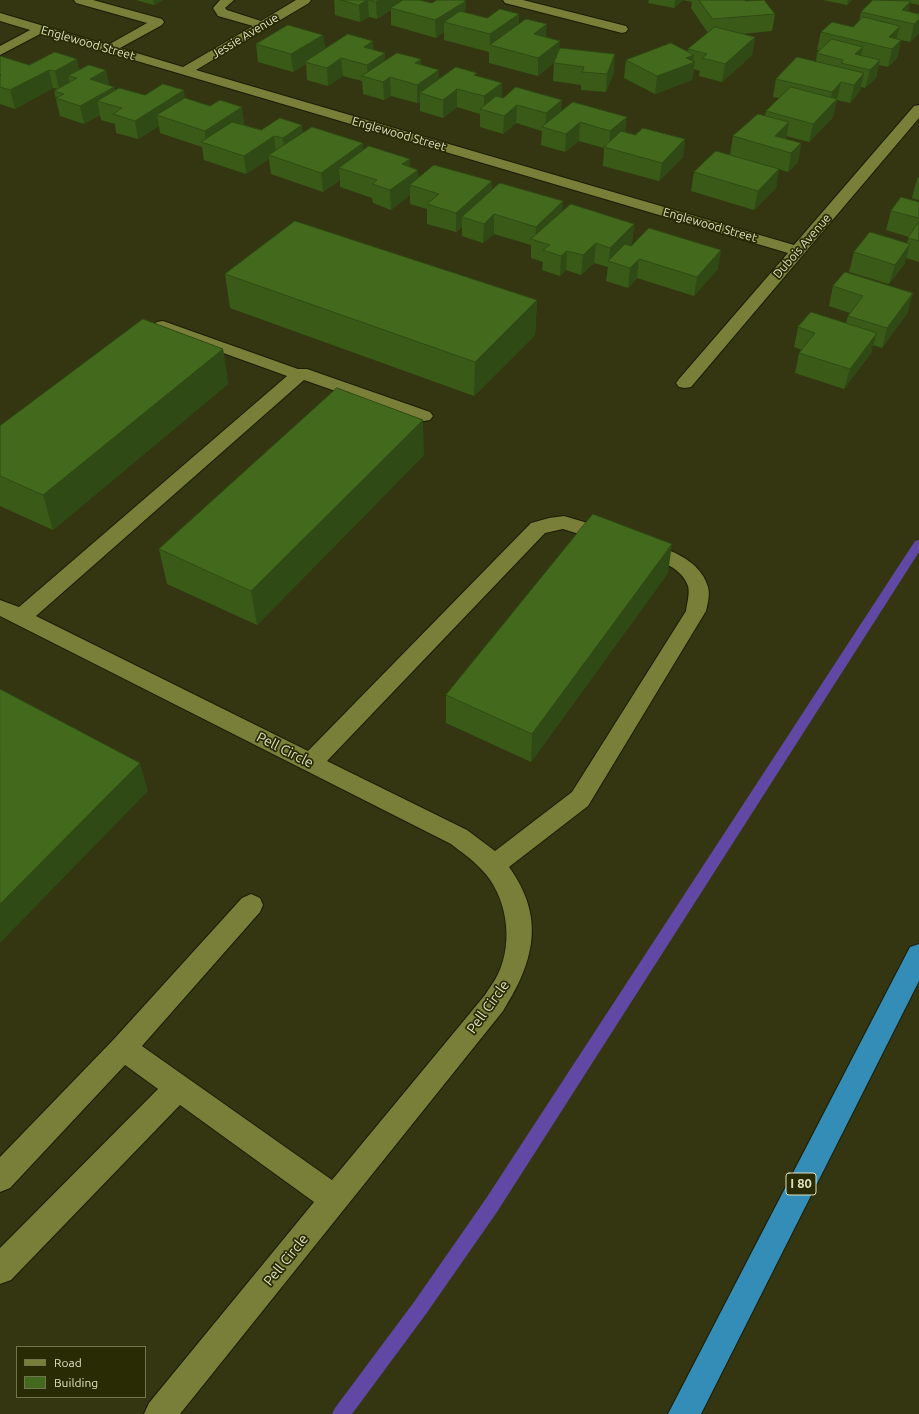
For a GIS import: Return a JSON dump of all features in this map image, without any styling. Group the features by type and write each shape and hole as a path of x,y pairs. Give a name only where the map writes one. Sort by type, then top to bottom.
{"highway":[{"name":"I 80","path":"684,1414 919,955"}],"street":[{"path":"80,0 158,22 109,49"},
{"path":"228,0 219,8 222,13 263,25"},
{"name":"Jessie Avenue","path":"185,71 305,0"},
{"path":"509,0 622,29"},
{"name":"Englewood Street","path":"0,17 798,251"},
{"path":"0,51 41,29"},
{"name":"Dubois Avenue","path":"685,383 919,109"},
{"path":"125,354 163,326 299,375"},
{"path":"10,612 301,373 424,416"},
{"path":"311,763 538,528 549,524 564,522 667,556 686,567 698,587 696,611 580,799 494,865"},
{"name":"Pell Circle","path":"10,612 458,837 494,865 510,889 520,920 519,949 510,978 494,1004 160,1414"},
{"path":"0,1178 123,1048 251,905"},
{"path":"123,1048 335,1199"},
{"path":"0,1269 178,1088"}],"building":[{"path":"341,0 367,0 359,5"},
{"path":"403,0 419,0 432,3 437,0 466,1 435,20 391,8"},
{"path":"699,0 764,0 775,14 713,19"},
{"path":"873,0 911,1 902,10 919,14 919,19 914,24 861,12"},
{"path":"500,9 519,14 490,34 444,22 460,11 487,18"},
{"path":"863,17 900,26 889,37 901,40 892,49 821,32 832,22 853,27"},
{"path":"526,19 547,24 534,34 560,41 538,58 490,45"},
{"path":"288,25 323,35 291,54 256,44"},
{"path":"715,27 755,37 725,64 702,58 707,54 688,49"},
{"path":"348,34 373,41 364,47 385,53 367,65 341,58 327,68 305,62"},
{"path":"832,39 863,47 855,54 880,60 870,70 841,63 843,60 817,53"},
{"path":"671,43 694,55 686,58 695,62 657,76 626,60"},
{"path":"560,48 615,54 607,74 582,72 584,67 554,63"},
{"path":"55,52 77,59 55,71 49,70 10,90 0,87 0,56 29,65"},
{"path":"397,53 421,59 415,63 439,70 417,85 390,77 383,82 362,76"},
{"path":"797,57 864,73 854,85 841,82 832,92 776,79"},
{"path":"89,65 106,70 90,79 114,87 80,106 56,98 64,94 54,91 77,78 68,76"},
{"path":"456,67 477,73 474,75 502,83 484,96 457,89 443,100 420,93"},
{"path":"163,84 184,90 135,121 113,114 122,108 97,101 119,88 145,95"},
{"path":"516,87 562,100 546,113 517,105 504,116 480,109 496,96 503,98"},
{"path":"791,87 837,99 813,124 766,111"},
{"path":"185,98 210,106 220,100 242,107 205,131 157,115"},
{"path":"573,102 627,117 610,131 580,122 566,134 542,127"},
{"path":"758,114 789,122 775,136 801,143 791,153 733,136"},
{"path":"280,118 302,125 283,138 274,136 244,156 201,142 232,122 261,130"},
{"path":"312,127 363,143 321,173 269,155"},
{"path":"643,128 685,139 662,163 604,147 621,131 635,135"},
{"path":"369,146 410,159 402,164 418,170 390,190 372,184 377,180 339,168"},
{"path":"716,151 779,169 758,191 694,172"},
{"path":"434,165 492,181 456,213 427,204 439,194 410,185"},
{"path":"500,183 563,201 536,227 494,214 484,224 462,217"},
{"path":"901,197 919,202 919,218 891,211"},
{"path":"571,204 634,224 610,248 596,243 583,255 567,251 561,256 543,250 550,245 531,239"},
{"path":"295,221 537,300 475,362 225,274"},
{"path":"919,222 919,241 908,238"},
{"path":"649,228 721,250 697,277 639,259 630,268 608,261 625,244 631,246"},
{"path":"870,232 910,244 895,265 854,252"},
{"path":"845,272 913,293 887,328 848,316 863,296 833,286"},
{"path":"811,312 877,333 850,369 799,353 815,333 798,327"},
{"path":"143,319 223,349 43,495 0,476 0,426"},
{"path":"337,388 423,420 251,591 159,549"},
{"path":"593,514 672,544 532,734 446,695"},
{"path":"0,689 140,763 0,904"}],"waterway":[{"path":"341,1414 420,1308 491,1206 919,544"}]}
